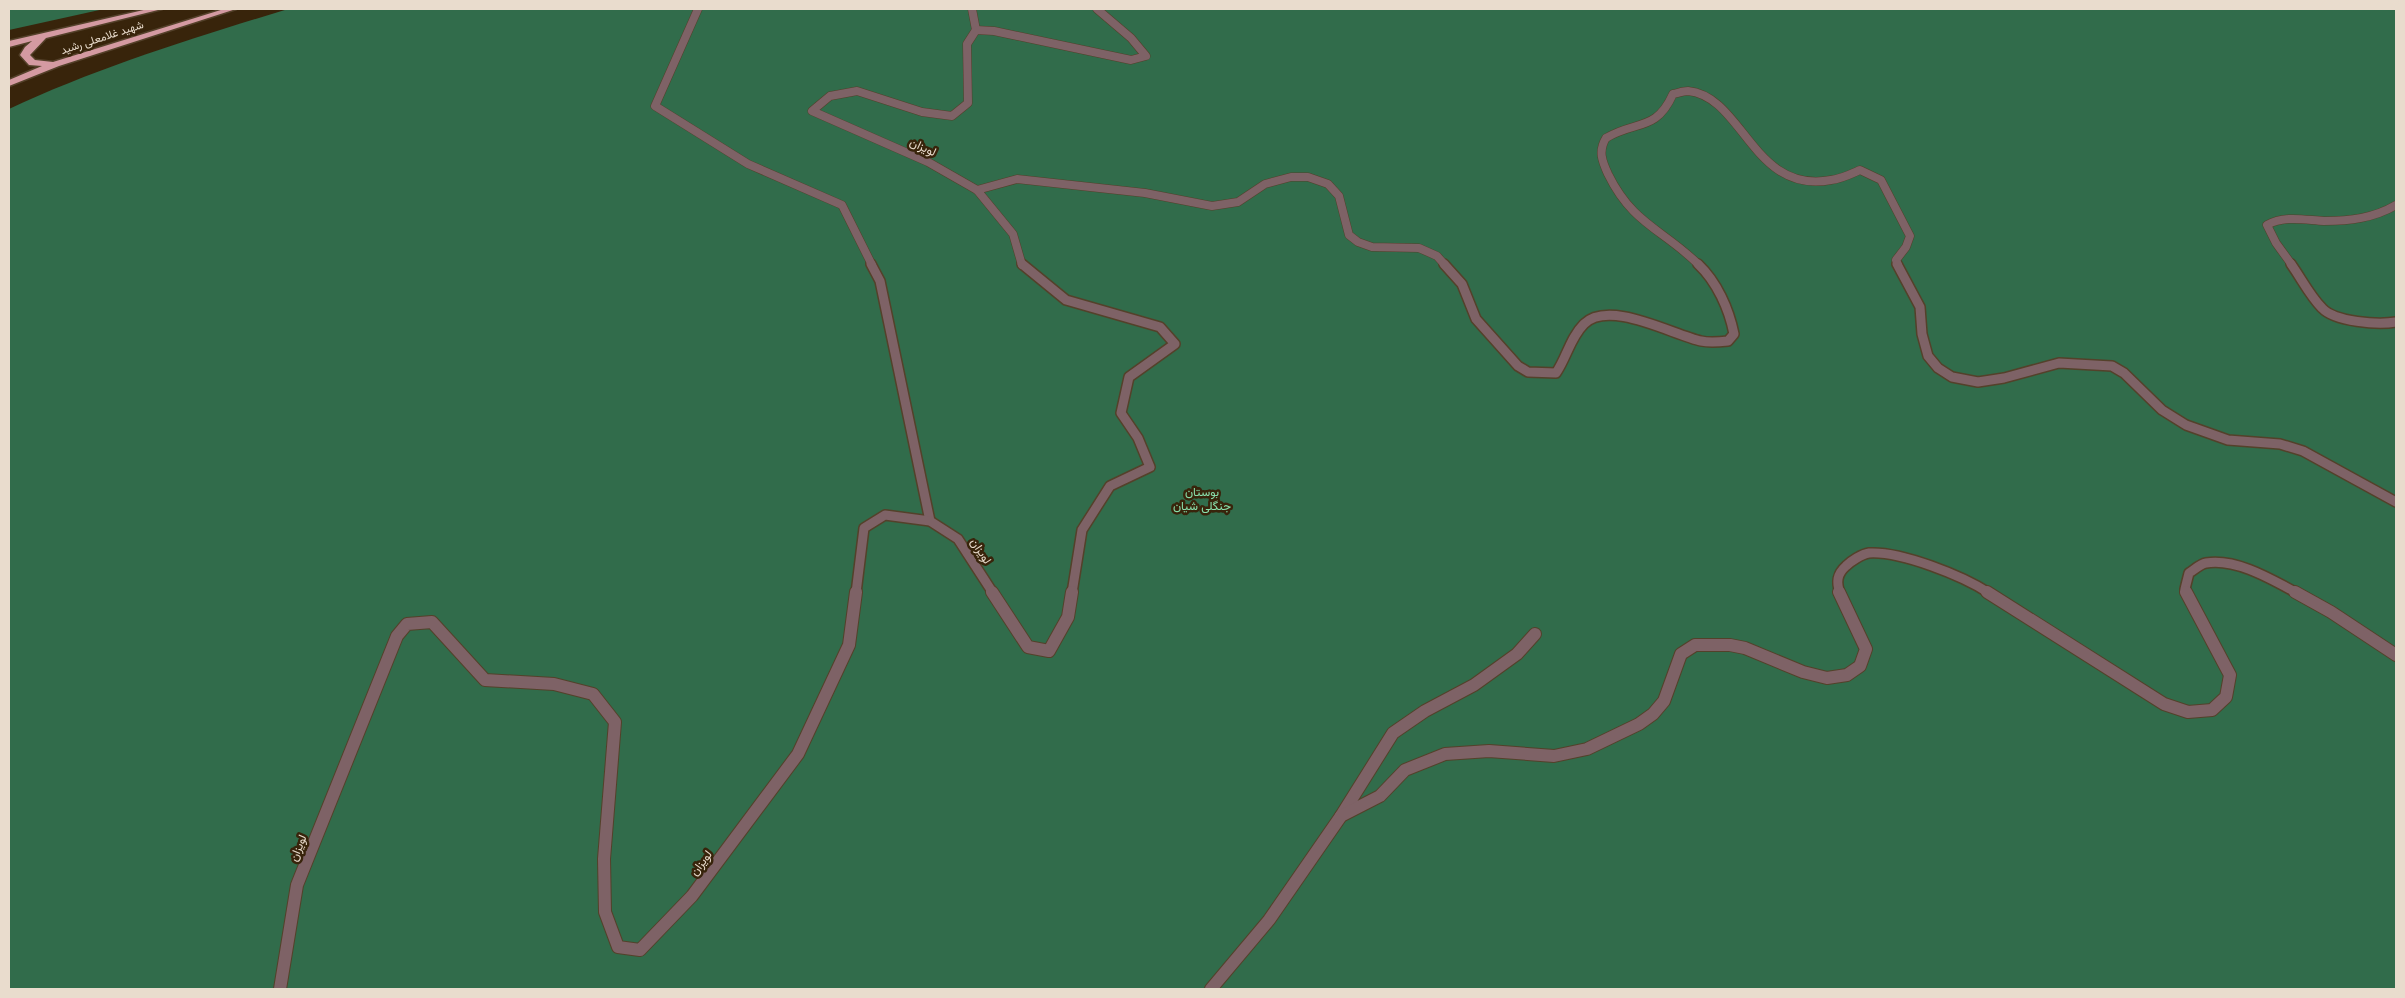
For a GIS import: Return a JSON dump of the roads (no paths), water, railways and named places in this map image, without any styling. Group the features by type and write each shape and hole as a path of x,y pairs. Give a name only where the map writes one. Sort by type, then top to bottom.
{"main road":[{"name":"شهید غلامعلی رشید","path":"9,44 158,9"},
{"name":"شهید غلامعلی رشید","path":"9,83 56,64 232,9"},
{"path":"46,36 33,44 25,55 32,63 56,64"}],"street":[{"path":"698,9 655,106 748,164 842,206 880,281 930,521"},
{"path":"972,9 976,30 994,31 1131,60 1146,56 1142,46 1096,9"},
{"name":"لویزان","path":"280,989 297,885 397,636 407,624 432,622 485,680 554,684 593,694 614,722 604,859 605,912 618,947 640,950 692,896 798,754 850,645 864,528 885,515 930,521 958,539 1028,647 1049,652 1068,617 1082,530 1110,486 1150,466 1138,438 1121,412 1129,377 1175,344 1160,327 1066,300 1022,265 1013,234 977,190 928,162 812,111 830,96 857,91 922,112 952,116 968,103 967,44 976,30"},
{"path":"977,190 1017,179 1145,193 1212,206 1238,202 1265,184 1292,177 1308,177 1328,184 1339,196 1349,234 1358,242 1372,247 1419,248 1437,256 1462,284 1476,319 1518,366 1528,372 1543,374 1556,372 1564,363 1568,344 1578,330 1591,318 1604,317 1640,320 1699,341 1728,341 1734,334 1728,311 1716,287 1699,266 1629,208 1613,184 1601,154 1600,147 1608,136 1618,131 1643,126 1651,122 1670,105 1674,94 1688,90 1702,96 1725,112 1762,157 1777,170 1800,178 1827,180 1860,170 1881,180 1910,236 1906,247 1896,260 1901,275 1921,307 1922,333 1926,355 1938,367 1952,376 1965,380 1993,382 2001,377 2018,375 2054,364 2071,363 2112,366 2125,375 2152,402 2185,425 2228,440 2290,446 2312,455 2372,491 2396,502"},
{"path":"2396,205 2372,216 2345,221 2296,218 2275,220 2268,225 2276,243 2323,310 2363,323 2379,325 2396,322"},
{"path":"1341,816 1380,796 1405,770 1446,754 1489,751 1554,756 1587,749 1638,724 1653,714 1664,701 1681,654 1695,645 1730,645 1745,648 1803,672 1827,678 1847,675 1860,666 1866,649 1856,624 1843,602 1837,585 1839,572 1850,562 1868,553 1895,556 1923,563 1980,587 2156,700 2188,712 2212,710 2226,697 2230,675 2185,589 2189,573 2205,563 2233,565 2269,579 2349,622 2396,655"},
{"path":"1211,989 1269,920 1341,816 1393,733 1425,711 1474,685 1517,654 1535,634"}],"park label":[{"name":"بوستان جنگلی شیان","path":"1202,499"}]}
